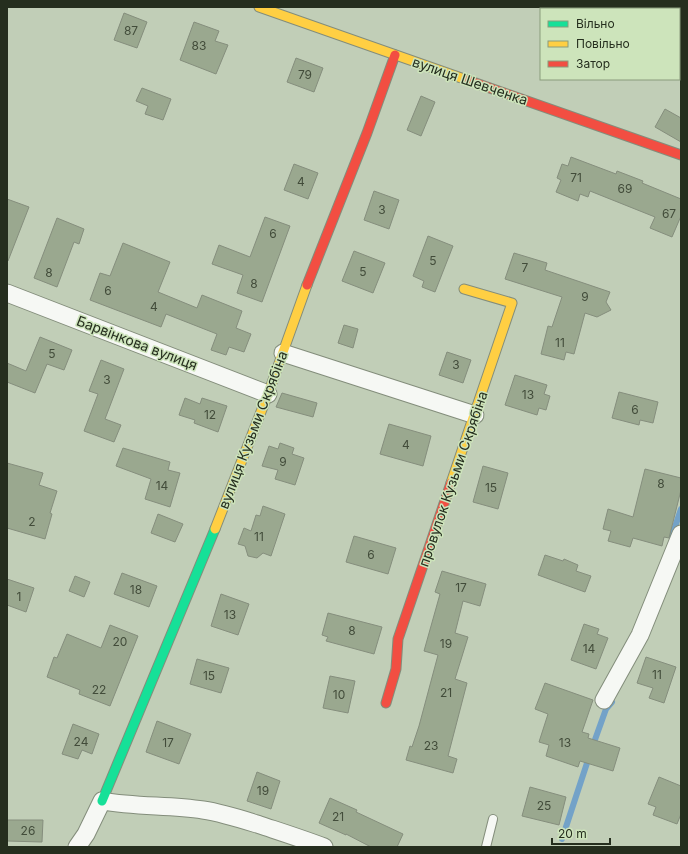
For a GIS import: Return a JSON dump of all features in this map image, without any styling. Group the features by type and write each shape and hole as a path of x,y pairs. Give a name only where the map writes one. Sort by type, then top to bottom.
{"street":[{"name":"вулиця Шевченка","path":"259,7 681,155"},
{"name":"вулиця Кузьми Скрябіна","path":"77,847 86,834 102,801 198,571 268,394 322,245 367,134 395,55"},
{"name":"провулок Кузьми Скрябіна","path":"386,703 396,669 398,639 405,616 475,415 512,303 464,289"},
{"name":"Барвінкова вулиця","path":"7,293 268,394"},
{"path":"283,353 475,415"},
{"path":"604,700 640,635 681,534"},
{"path":"102,801 133,805 191,808 226,814 324,847"}],"lane":[{"path":"486,847 493,819"}],"building":[{"path":"124,13 147,22 137,48 114,40"},
{"path":"194,22 219,31 215,41 228,45 216,74 180,60"},
{"path":"296,58 323,68 314,92 287,82"},
{"path":"142,88 171,99 163,120 145,114 148,106 136,101"},
{"path":"421,96 435,102 421,136 407,130"},
{"path":"665,109 681,118 681,142 655,127"},
{"path":"571,157 616,174 617,171 643,181 642,183 681,199 681,216 672,237 650,228 655,217 590,191 588,197 580,194 578,201 556,192 561,180 557,178 562,164 568,166"},
{"path":"294,164 318,173 308,199 284,190"},
{"path":"374,191 399,200 389,229 364,220"},
{"path":"7,199 29,207 8,261 7,261"},
{"path":"265,217 290,226 262,302 237,293 243,275 212,264 219,245 250,257"},
{"path":"57,218 84,229 79,244 74,242 57,287 34,278"},
{"path":"428,236 453,246 435,292 422,287 424,281 413,276"},
{"path":"123,243 170,262 158,292 197,308 202,295 242,311 236,328 251,334 244,352 229,347 226,355 211,350 217,334 166,314 161,327 90,300 100,273 110,276"},
{"path":"354,251 385,263 373,293 342,281"},
{"path":"514,253 547,263 545,270 610,292 606,302 611,310 597,317 585,313 574,354 566,352 564,360 541,354 548,326 552,327 562,297 505,279"},
{"path":"344,325 358,329 353,348 338,343"},
{"path":"40,337 72,350 64,370 47,364 35,393 7,382 7,363 26,371"},
{"path":"447,352 471,360 463,383 439,375"},
{"path":"101,360 124,369 105,419 121,425 114,442 84,431 98,394 89,391"},
{"path":"515,375 547,385 544,394 550,396 546,410 539,408 537,415 505,405"},
{"path":"619,392 658,402 653,423 640,420 639,425 612,418"},
{"path":"282,393 317,403 313,417 276,407"},
{"path":"185,398 200,404 202,398 227,406 218,432 194,423 195,420 179,415"},
{"path":"389,424 431,436 423,466 380,454"},
{"path":"280,443 294,448 292,454 304,458 295,485 275,479 278,470 262,466 269,446 278,449"},
{"path":"123,448 170,462 168,470 180,473 170,507 145,499 151,479 116,466"},
{"path":"7,463 43,473 39,485 57,491 50,513 52,514 45,539 7,528"},
{"path":"483,466 508,473 498,509 473,502"},
{"path":"645,469 681,478 681,490 669,538 664,537 662,546 633,538 630,547 608,541 611,531 603,529 608,509 633,517"},
{"path":"263,506 285,514 271,556 263,553 257,558 248,556 245,546 238,544 244,528 251,531 256,515 260,516"},
{"path":"158,514 183,524 175,542 151,533"},
{"path":"354,536 396,548 388,574 346,562"},
{"path":"545,555 563,561 564,559 578,565 576,571 591,576 585,592 538,575"},
{"path":"442,571 486,584 480,606 463,601 455,633 468,637 455,679 467,683 448,756 457,759 453,773 406,760 410,746 412,747 419,726 438,655 424,651 440,594 435,592"},
{"path":"122,573 157,586 149,607 114,594"},
{"path":"75,576 90,582 84,597 69,591"},
{"path":"7,579 34,588 26,612 7,605"},
{"path":"221,594 249,604 238,635 211,626"},
{"path":"328,613 382,627 374,654 326,641 328,637 322,635"},
{"path":"584,624 599,629 597,634 608,638 596,669 571,660"},
{"path":"110,625 138,636 110,706 79,694 80,690 47,677 54,657 57,658 67,634 101,648"},
{"path":"646,657 676,667 664,703 649,698 653,688 637,683"},
{"path":"197,659 229,668 221,693 190,684"},
{"path":"330,676 355,681 348,713 323,708"},
{"path":"545,683 593,700 582,732 589,734 588,738 620,748 613,771 580,761 578,767 546,756 549,745 539,742 548,714 535,709"},
{"path":"157,721 191,734 179,764 146,752"},
{"path":"73,724 99,734 92,754 82,750 78,759 62,754"},
{"path":"257,772 280,781 271,809 247,801"},
{"path":"659,777 681,786 681,814 677,824 653,815 656,807 648,804"},
{"path":"530,787 566,797 559,825 522,816"},
{"path":"330,798 403,834 397,847 371,847 346,834 319,823"},
{"path":"7,820 43,820 42,842 7,841"}],"waterway":[{"path":"672,536 681,509"},
{"path":"592,748 606,709 612,702"},
{"path":"562,839 589,757"}],"traffic: fast":[{"path":"102,801 215,529"}],"traffic: slow":[{"path":"259,7 467,80"},
{"path":"215,529 268,394 307,285"},
{"path":"451,483 512,303 464,289"}],"traffic: jam":[{"path":"307,285 367,133 395,55"},
{"path":"467,80 681,155"},
{"path":"386,703 396,669 398,639 451,483"}]}
